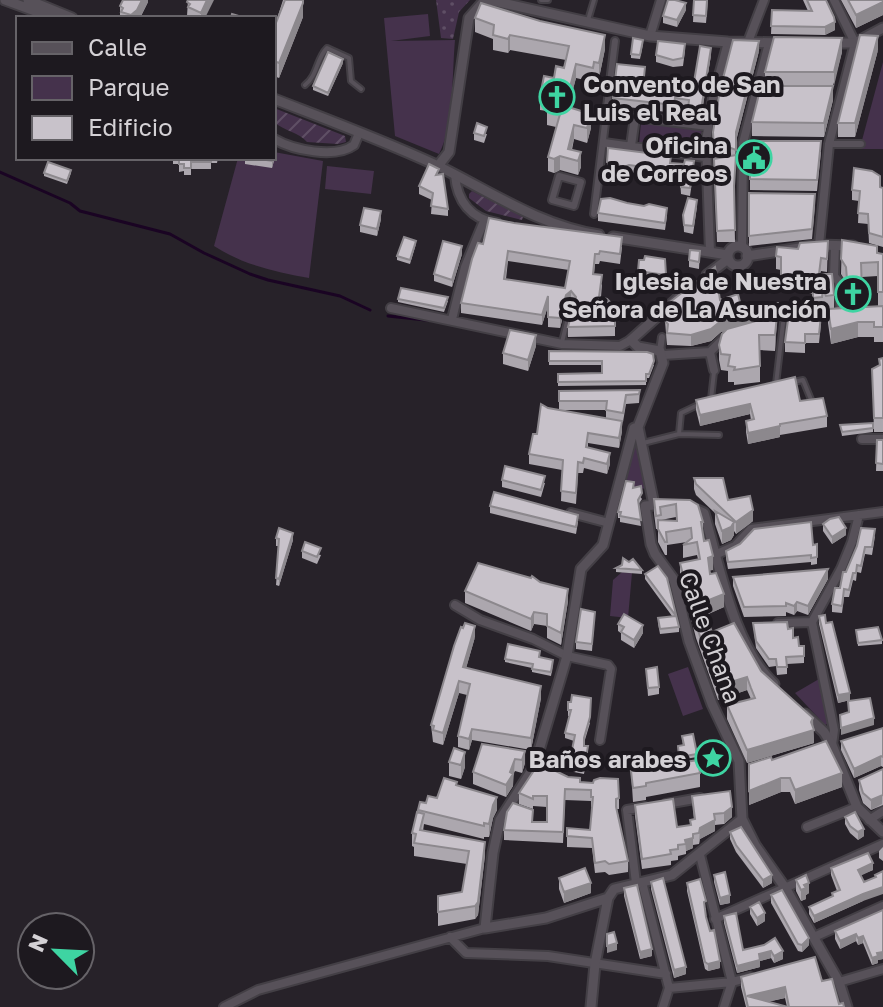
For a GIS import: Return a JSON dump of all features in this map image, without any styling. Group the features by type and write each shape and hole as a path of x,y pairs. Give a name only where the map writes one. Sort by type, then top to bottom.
{"street":[{"path":"5,0 55,15"},
{"path":"28,0 55,15"},
{"path":"42,0 55,15"},
{"path":"438,166 449,152 469,18 487,0 650,36 798,43"},
{"path":"650,36 661,0"},
{"path":"748,42 764,0"},
{"path":"819,245 829,144 855,43 834,0"},
{"path":"826,43 855,43 883,28"},
{"path":"594,214 615,41"},
{"path":"710,252 706,161 708,126 728,42"},
{"path":"750,256 741,197 743,143 769,43"},
{"path":"755,93 770,93"},
{"path":"828,93 843,93"},
{"path":"276,100 438,166 495,197 583,232"},
{"path":"631,146 635,117 708,126"},
{"path":"276,140 284,145 318,151 342,150 354,145 359,133"},
{"path":"604,143 718,164"},
{"path":"743,143 757,143"},
{"path":"815,144 861,144"},
{"path":"455,175 456,192 464,206 484,221 514,225"},
{"path":"559,176 581,182 574,206 552,200 559,176"},
{"path":"741,197 755,197"},
{"path":"810,198 824,198"},
{"path":"452,319 465,267 484,221"},
{"path":"534,227 710,252 728,257 736,266 742,265 750,256 819,245 848,245 868,250"},
{"path":"704,277 736,246 750,256"},
{"path":"835,246 834,276 839,282 836,314 852,313"},
{"path":"391,308 562,344 620,346 692,287"},
{"path":"771,325 796,321"},
{"path":"631,340 638,347 661,353 710,352 723,339 735,335"},
{"path":"485,928 500,820 534,767 567,656 581,569 603,545 634,428 638,427 663,363 662,337"},
{"path":"710,352 714,370"},
{"path":"635,392 650,392"},
{"name":"Calle Chana","path":"638,427 654,505 645,506 651,544 662,566 674,580 689,641 712,704 739,761 740,773"},
{"path":"862,439 883,439"},
{"path":"654,505 667,506"},
{"path":"680,506 692,506 704,513 737,624 749,652 779,688"},
{"path":"554,509 609,523"},
{"path":"717,554 735,546 751,529 883,512"},
{"path":"832,745 834,730 812,622 841,569 859,515"},
{"path":"826,571 841,569"},
{"path":"455,605 480,620 533,639 567,656 608,665 611,669 600,740"},
{"path":"767,624 812,622"},
{"path":"737,624 752,624"},
{"path":"801,710 824,732 832,745 857,807 883,832"},
{"path":"817,749 845,741"},
{"path":"523,756 536,758"},
{"path":"756,769 740,773 742,819 755,845 814,937 839,982 847,1007"},
{"path":"850,787 861,782"},
{"path":"726,794 740,792"},
{"path":"663,1007 669,988 639,883 627,810 712,796"},
{"path":"494,800 508,806"},
{"path":"807,827 857,807"},
{"path":"869,820 883,811"},
{"path":"591,1007 595,964 608,898 614,889 672,875 742,819"},
{"path":"715,919 883,844"},
{"path":"481,847 494,850"},
{"path":"700,855 732,982 724,1007"},
{"path":"224,1007 258,990 485,928 546,918 608,898"},
{"path":"814,937 883,906"},
{"path":"447,938 466,953 548,956 666,974"},
{"path":"808,961 824,957"},
{"path":"839,982 883,969"},
{"path":"669,988 732,982 763,974"}],"lane":[{"path":"541,0 548,0"},
{"path":"587,23 594,0"},
{"path":"305,85 314,78 327,48 349,58 351,81 361,89"},
{"path":"562,344 571,306"},
{"path":"783,323 776,387 803,380 811,403 821,401"},
{"path":"711,400 714,370"},
{"path":"679,434 681,413 689,407 724,397"},
{"path":"642,443 679,434 719,435"}],"green space":[{"path":"436,0 470,0 459,12 453,39 441,38"},
{"path":"428,14 430,36 391,41 455,40 450,114 439,154 395,136 384,18"},
{"path":"883,62 883,149 860,149 861,144"},
{"path":"276,109 345,136 346,142 307,142 276,124"},
{"path":"641,122 702,129 699,152 639,145"},
{"path":"276,152 323,161 309,278 248,263 214,246 237,160 276,160"},
{"path":"327,166 374,171 371,194 325,189"},
{"path":"472,191 523,217 522,220 486,211 469,198"},
{"path":"635,441 639,441 647,489 623,486"},
{"path":"622,572 632,573 628,618 610,616 613,580"},
{"path":"688,667 703,709 683,716 668,674"},
{"path":"819,679 829,723 825,725 795,693"}],"building":[{"path":"123,0 142,0 131,15 121,12"},
{"path":"188,0 207,0 201,13 188,7"},
{"path":"285,0 303,0 279,63 276,62 276,23"},
{"path":"668,0 686,3 677,20 663,16"},
{"path":"694,0 707,0 706,16 693,15"},
{"path":"807,0 826,0 835,22 825,27 771,26 772,10 812,11"},
{"path":"848,0 883,0 883,2 856,15"},
{"path":"481,3 540,21 605,35 599,63 594,62 593,68 576,64 565,106 591,114 587,128 574,125 568,149 581,152 578,161 560,156 554,159 548,157 560,114 547,111 550,98 540,96 544,76 554,78 556,66 564,68 569,46 510,35 508,39 493,35 494,25 475,18"},
{"path":"860,35 878,36 855,123 838,123"},
{"path":"774,37 842,38 834,72 765,72"},
{"path":"633,38 643,40 640,55 631,54"},
{"path":"733,40 759,41 736,132 736,150 714,149 713,132 720,90"},
{"path":"658,41 685,44 683,58 673,60 656,55"},
{"path":"700,46 711,48 701,110 688,109 689,100 675,98 674,105 613,98 617,64 645,67 643,86 689,93"},
{"path":"328,52 343,59 328,93 313,86"},
{"path":"761,86 833,86 824,123 752,122"},
{"path":"477,123 487,127 484,136 474,133"},
{"path":"750,141 821,141 817,180 750,179"},
{"path":"608,148 671,156 670,163 694,161 690,188 681,187 680,172 629,165 624,167 607,162"},
{"path":"736,155 735,230 717,231 714,159"},
{"path":"179,160 211,160 191,162 191,168 179,164"},
{"path":"48,162 71,170 67,181 44,173"},
{"path":"429,164 439,169 436,175 443,174 448,209 431,206 433,193 419,186"},
{"path":"854,168 872,171 880,176 880,187 883,188 883,237 869,233 868,214 858,213 860,191 852,190"},
{"path":"749,193 815,194 812,229 749,236"},
{"path":"688,198 697,200 693,226 684,225 683,215"},
{"path":"601,199 667,208 665,223 598,213"},
{"path":"364,208 381,211 377,229 360,225"},
{"path":"489,218 622,237 620,254 600,251 595,254 593,274 602,275 599,297 612,304 615,326 568,327 576,297 571,291 566,295 560,318 548,317 548,296 542,315 461,303 472,259 478,243 483,244","holes":["508,251 570,261 565,288 504,279"]},
{"path":"404,237 416,241 410,260 397,256"},
{"path":"842,240 877,246 877,253 883,254 883,292 878,292 878,262 861,263 862,292 848,292 846,267 841,259"},
{"path":"443,241 462,246 452,280 434,274"},
{"path":"828,241 827,259 821,258 819,274 832,274 834,295 826,296 823,289 822,297 813,298 813,281 781,276 781,257 776,256 777,247 798,249 800,243"},
{"path":"690,250 700,251 699,262 689,260"},
{"path":"645,256 665,259 666,275 638,271 639,260 644,260"},
{"path":"715,267 720,300 738,294 742,310 755,306 755,310 691,335 667,333 668,324 665,321 670,302"},
{"path":"401,288 448,297 444,308 398,299"},
{"path":"770,303 778,303 780,307 770,311"},
{"path":"883,306 883,327 874,327 874,322 858,322 831,329 828,309"},
{"path":"777,315 775,335 759,335 760,366 734,370 735,367 728,366 730,355 721,354 719,345 722,334 727,329"},
{"path":"821,315 819,334 805,334 805,343 785,342 788,320"},
{"path":"510,330 536,335 528,360 503,353"},
{"path":"549,351 647,352 653,354 654,361 649,374 646,374 646,381 558,382 558,374 602,373 602,361 549,361"},
{"path":"883,358 883,418 874,418 872,369 880,365 879,359"},
{"path":"795,377 800,401 823,398 827,416 748,433 746,421 754,419 750,404 700,415 696,400"},
{"path":"640,390 639,394 626,395 623,413 606,410 607,401 559,401 559,391"},
{"path":"541,404 548,408 622,421 619,438 588,433 586,447 610,453 607,464 584,458 583,463 578,462 576,493 561,491 563,460 529,454 533,434 537,434"},
{"path":"873,423 873,428 842,432 840,425"},
{"path":"877,440 883,440 883,464 876,463"},
{"path":"505,466 545,476 541,490 502,480"},
{"path":"694,478 723,478 728,500 750,496 753,510 736,522 696,484"},
{"path":"626,481 634,482 633,488 641,486 642,493 638,500 641,520 620,516 621,512 618,512"},
{"path":"494,492 578,515 576,527 490,506"},
{"path":"654,499 690,500 698,505 704,541 709,540 713,556 708,558 710,574 716,573 724,594 704,602 703,608 712,632 734,623 761,671 813,718 814,730 747,750 727,705 755,698 747,677 718,686 696,625 680,563 700,559 697,542 683,545 692,538 691,528 666,532 665,542 658,529 658,520 677,521 676,504 660,507 661,515 656,516"},
{"path":"715,511 734,522 731,527 722,531"},
{"path":"839,517 846,528 832,537 823,524"},
{"path":"811,522 817,557 728,562 726,551 740,544 754,529"},
{"path":"279,528 293,533 279,579 276,578 279,539 276,538"},
{"path":"861,528 875,529 872,547 865,547 861,566 857,565 856,573 853,573 849,590 844,589 842,606 832,604 835,588 840,588 843,572 846,572 857,546"},
{"path":"305,542 321,548 317,557 302,551"},
{"path":"623,558 629,562 633,559 642,570 616,568 622,565"},
{"path":"478,563 532,576 540,582 568,589 561,633 547,626 547,614 534,612 531,619 465,591"},
{"path":"658,566 667,578 679,627 660,629 658,618 676,616 645,574"},
{"path":"828,569 808,606 797,602 794,606 786,603 786,606 744,607 733,577"},
{"path":"581,609 595,612 592,644 576,642"},
{"path":"624,614 643,625 634,640 621,632 624,627 618,624"},
{"path":"825,615 826,623 832,622 850,693 838,695 819,616"},
{"path":"787,622 788,629 793,628 793,638 798,637 799,646 804,646 804,656 786,657 787,667 777,667 776,659 769,659 756,641 753,623"},
{"path":"465,623 475,626 463,667 541,686 531,738 472,729 469,739 458,736 470,684 459,681 443,733 433,730 434,726 431,725 454,646"},
{"path":"878,627 882,640 858,643 856,630"},
{"path":"508,644 540,651 539,657 553,660 551,672 532,669 533,664 505,659"},
{"path":"657,667 659,687 648,688 646,669"},
{"path":"572,695 591,698 584,738 584,746 588,746 584,769 569,765 575,735 565,733 571,710 568,710 568,702 571,702"},
{"path":"870,698 874,718 841,728 840,715 849,712 848,701"},
{"path":"883,728 883,757 854,769 841,741"},
{"path":"693,734 697,754 679,757 678,746 684,745 682,736"},
{"path":"826,741 842,773 795,790 790,778 781,778 749,791 749,764 771,757 772,760"},
{"path":"482,744 525,751 522,760 515,759 510,772 513,774 506,785 473,772"},
{"path":"721,747 722,760 710,761 709,748"},
{"path":"454,748 465,752 461,765 449,762"},
{"path":"647,753 649,766 628,768 627,755"},
{"path":"698,760 700,773 633,788 631,771"},
{"path":"539,763 568,777 580,778 580,782 593,783 600,778 618,779 616,807 628,861 595,863 592,838 567,836 567,828 590,830 591,790 565,789 563,832 504,830 507,812 513,803 533,810 532,822 547,822 547,796 533,796 533,799 519,793"},
{"path":"883,769 883,795 871,800 863,793 859,780"},
{"path":"444,778 457,782 456,785 497,797 489,824 484,823 484,826 418,810 420,802 426,803 428,796 437,798"},
{"path":"730,791 732,807 724,813 714,814 715,820 700,828 693,838 685,840 686,844 670,850 671,854 642,859 635,805 673,799 677,827 691,825 690,820 695,819 692,796"},
{"path":"417,812 424,814 420,830 485,842 475,906 438,912 438,896 462,892 469,851 414,843 416,834 412,833"},
{"path":"855,812 864,829 858,832 845,817"},
{"path":"741,827 772,875 763,880 736,845 730,832"},
{"path":"868,853 873,863 858,870 864,882 883,871 883,887 814,916 809,907 840,890 831,868"},
{"path":"585,868 591,883 564,892 559,878"},
{"path":"725,872 730,895 720,898 714,875"},
{"path":"806,875 809,883 801,890 796,880"},
{"path":"663,878 686,967 674,970 651,882"},
{"path":"700,879 706,901 706,917 710,931 714,930 720,961 708,964 705,962 687,883"},
{"path":"637,885 652,949 640,952 624,888"},
{"path":"782,890 809,938 802,945 798,944 771,895"},
{"path":"759,902 765,913 757,918 750,907"},
{"path":"883,910 883,952 877,953 878,956 872,958 863,936 858,938 856,934 840,941 835,931"},
{"path":"736,913 743,950 764,945 775,938 783,951 774,956 771,951 759,954 760,960 737,966 724,916"},
{"path":"614,932 617,943 607,946 607,934"},
{"path":"815,957 822,981 832,979 839,1004 843,1003 844,1007 789,1007 785,987 747,996 788,1007 748,1007 741,977"}],"waterway":[{"path":"0,172 70,203 80,211 170,234 250,274 340,296 370,310"},
{"path":"388,316 435,321"}],"place":[{"name":"Convento de San Luis el Real","path":"557,97"},
{"name":"Oficina de Correos","path":"754,158"},
{"name":"Iglesia de Nuestra Señora de La Asunción","path":"853,294"},
{"name":"Baños arabes","path":"713,758"}]}
